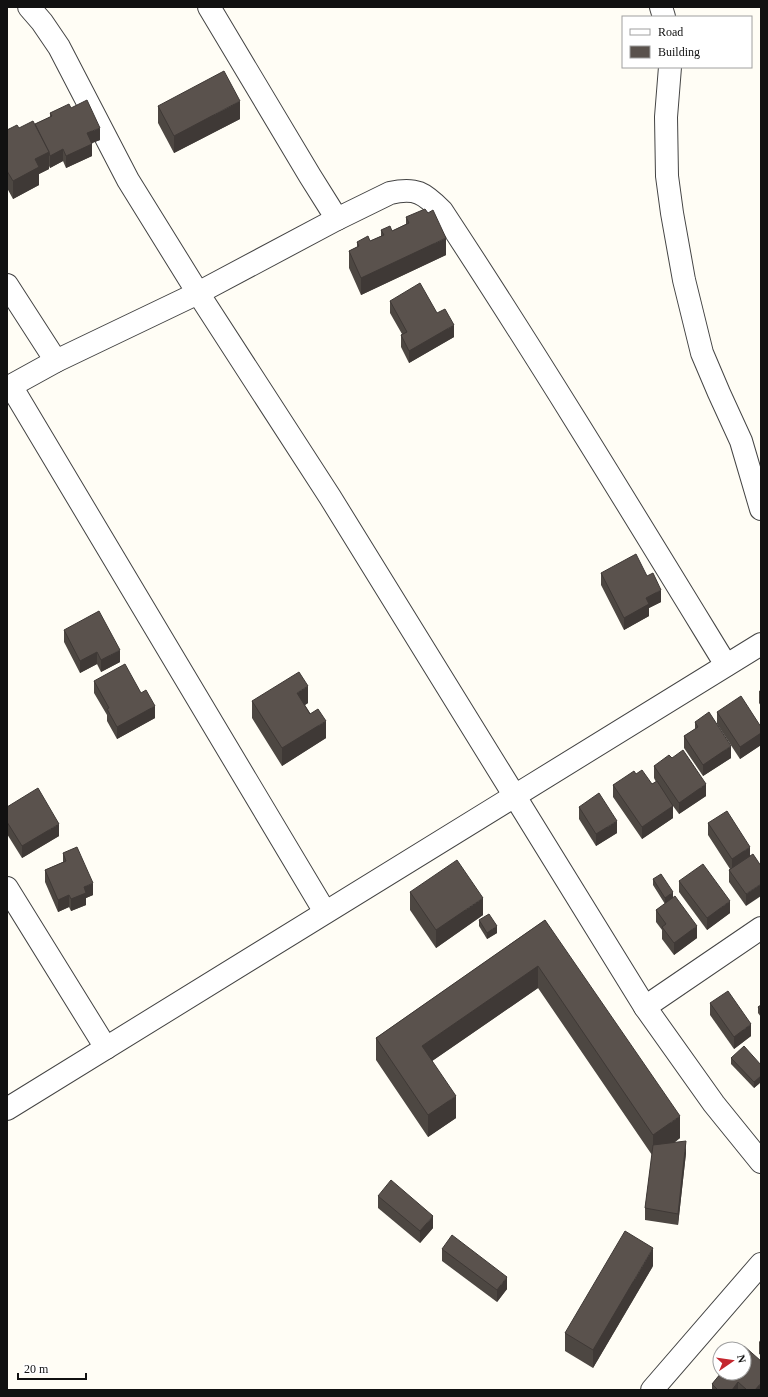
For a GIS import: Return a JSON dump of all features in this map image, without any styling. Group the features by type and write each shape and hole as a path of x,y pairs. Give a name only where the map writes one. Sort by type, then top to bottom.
{"street":[{"path":"29,7 42,22 59,47 128,180 198,293 330,497 645,1007 714,1104 761,1162"},
{"path":"209,7 337,219"},
{"path":"670,68 666,117 667,176 684,280 702,352 718,393 741,441 761,509"},
{"path":"325,912 9,387 56,361 198,293 337,219 390,193 400,191 419,192 429,198 442,210 606,468 726,665"},
{"path":"7,285 56,361"},
{"path":"7,1109 761,644"},
{"path":"7,888 106,1048"},
{"path":"645,1007 761,928"},
{"path":"652,1390 761,1264"}],"building":[{"path":"224,71 240,101 174,136 158,106"},
{"path":"87,100 100,128 87,133 92,144 66,156 63,149 50,156 35,124 52,116 50,113 69,104 71,108"},
{"path":"33,121 49,152 35,159 39,167 13,181 7,171 7,130 17,125 19,128"},
{"path":"425,209 428,213 433,210 446,238 361,278 349,251 359,246 357,242 368,236 370,241 384,235 381,230 390,226 392,231 409,223 406,217"},
{"path":"420,283 437,313 445,309 454,325 409,351 401,335 407,332 390,301"},
{"path":"636,554 647,576 653,573 661,590 646,598 649,604 624,618 601,573"},
{"path":"99,611 120,650 101,660 97,652 80,661 64,630"},
{"path":"125,664 141,693 146,690 155,706 117,727 107,709 109,708 94,681"},
{"path":"299,672 308,686 297,693 310,714 318,709 326,721 282,748 252,701"},
{"path":"741,696 761,727 761,733 740,747 717,712"},
{"path":"709,712 731,746 703,765 684,736 698,727 695,722"},
{"path":"683,750 706,784 679,803 654,766 669,755 672,758"},
{"path":"642,770 652,784 657,781 673,806 642,827 613,785 634,771 636,774"},
{"path":"38,788 59,824 22,846 7,822 7,807"},
{"path":"599,793 617,821 596,834 579,807"},
{"path":"727,811 750,847 732,859 708,823"},
{"path":"77,847 93,883 84,887 86,893 71,899 69,895 58,900 45,870 66,861 63,853"},
{"path":"753,854 761,866 761,884 746,894 729,870"},
{"path":"457,860 483,898 436,930 410,892"},
{"path":"703,864 730,901 707,918 679,881"},
{"path":"661,874 673,892 665,898 653,879"},
{"path":"675,896 697,926 674,943 662,927 666,924 656,910"},
{"path":"489,914 497,926 487,933 479,920"},
{"path":"545,920 680,1116 653,1135 538,966 422,1046 456,1096 428,1115 376,1038"},
{"path":"728,991 751,1024 734,1037 710,1003"},
{"path":"744,1046 761,1065 761,1076 754,1082 731,1058"},
{"path":"686,1141 678,1214 645,1208 653,1145"},
{"path":"391,1180 433,1216 420,1231 378,1196"},
{"path":"625,1231 653,1248 593,1350 565,1333"},
{"path":"452,1235 507,1277 497,1290 442,1249"},
{"path":"752,1353 761,1361 761,1383 755,1390 747,1390 738,1382 732,1390 718,1390 712,1384 714,1381 752,1381"}]}
